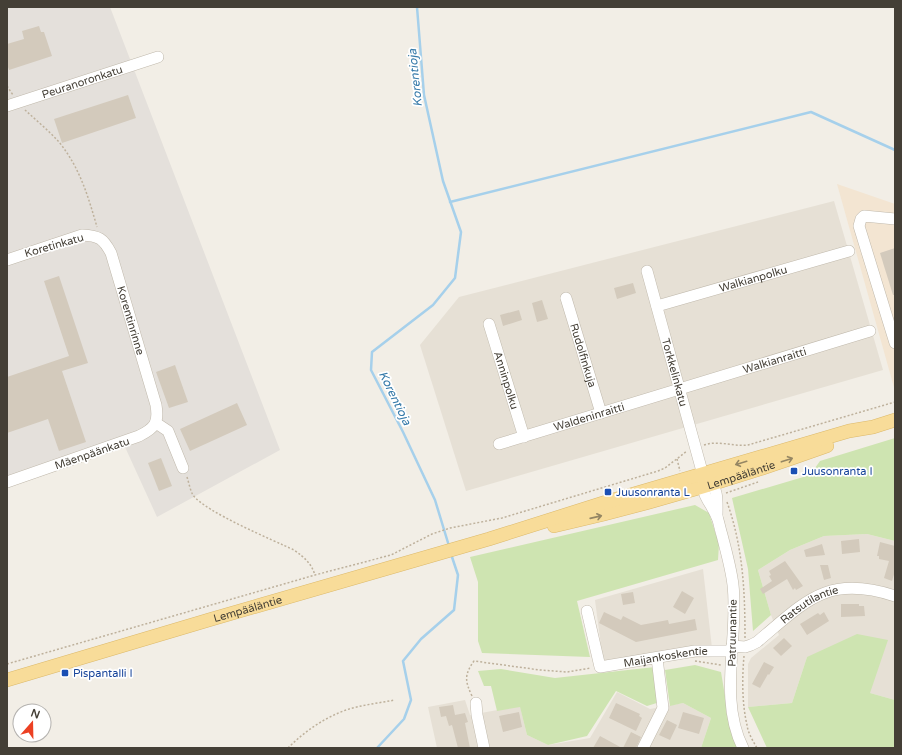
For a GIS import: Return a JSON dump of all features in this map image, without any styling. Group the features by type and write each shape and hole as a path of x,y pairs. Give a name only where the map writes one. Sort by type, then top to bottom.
{"main road":[{"name":"Lempääläntie","path":"7,680 212,618 489,539 605,515 706,482 797,457 852,437 872,427 895,420"}],"street":[{"name":"Peuranoronkatu","path":"12,104 158,57"},
{"path":"895,219 864,216 861,219 859,226 895,343"},
{"name":"Koretinkatu","path":"7,260 82,235 92,235 101,238"},
{"name":"Korentinrinne","path":"101,238 111,253 156,404 158,415 156,423"},
{"name":"Walkianpolku","path":"657,306 849,251"},
{"name":"Torkkelinkatu","path":"647,271 695,448 706,482"},
{"name":"Rudolfinkuja","path":"566,298 601,413"},
{"name":"Anninpolku","path":"489,324 524,437"},
{"name":"Walkianraitti","path":"679,389 870,331"},
{"name":"Waldeninraitti","path":"499,444 679,389"},
{"path":"156,423 168,431 184,468"},
{"name":"Mäenpäänkatu","path":"7,482 139,436 150,431 156,423"},
{"name":"Patruunantie","path":"706,482 705,498 717,517 733,585 734,612 731,667 731,705 734,725 744,748"},
{"name":"Ratsutilantie","path":"732,649 752,645 799,608 817,596 832,590 866,588 895,596"},
{"path":"587,611 600,667"},
{"name":"Maijankoskentie","path":"600,667 695,651 732,649"},
{"path":"643,748 663,708 657,658"},
{"path":"476,703 484,748"}],"path":[{"path":"7,86 12,104 58,142 72,161 83,183 101,238"},
{"path":"7,664 315,575 391,555 442,530 502,518 658,471 665,468 688,450 708,444 719,443 740,446 748,445 895,402"},
{"path":"184,468 193,495 204,505 294,550 312,566 315,575"},
{"path":"724,493 759,481"},
{"path":"476,703 467,684 468,670 474,661 567,672 600,667"},
{"path":"695,661 731,667"},
{"path":"288,748 298,738 321,721 346,710 395,700"}],"shaded area":[{"path":"7,7 110,7 280,450 157,517 125,447 7,488"},
{"path":"837,184 895,204 895,391"},
{"path":"834,201 883,370 466,491 420,345 459,297"},
{"path":"867,534 895,541 895,700 870,693 807,657 792,703 748,707 748,664 751,658 779,635 771,615 758,570 790,550 824,536"},
{"path":"703,569 713,657 603,661 595,600"},
{"path":"617,692 650,709 683,703 711,718 701,748 437,748 428,707 465,700 470,715 520,706 527,735 548,745 590,738"}],"green space":[{"path":"895,438 895,541 867,534 824,536 790,550 758,570 771,615 753,631 748,569 732,498 810,475 820,461"},
{"path":"695,505 709,513 719,544 718,560 577,601 590,657 482,653 478,641 478,582 470,557"},
{"path":"857,634 888,640 870,693 895,700 895,748 767,748 748,707 792,703 807,657"},
{"path":"695,665 721,672 731,732 738,748 701,748 711,718 683,703 670,706 665,670"},
{"path":"655,667 660,702 647,706 616,691 587,736 548,745 527,735 520,707 497,711 491,686 484,686 478,671 501,669 555,678"}],"building":[{"path":"39,26 41,32 44,32 52,56 9,70 7,64 7,44 24,39 22,31"},
{"path":"128,95 136,118 62,143 54,119"},
{"path":"895,248 895,295 893,295 880,253"},
{"path":"59,276 88,363 62,371 86,442 59,451 48,419 7,433 7,377 69,356 44,281"},
{"path":"633,283 636,293 617,299 614,288"},
{"path":"542,300 548,319 537,322 532,303"},
{"path":"519,310 522,320 503,326 500,315"},
{"path":"175,365 188,402 169,408 156,372"},
{"path":"237,403 247,425 190,451 180,429"},
{"path":"161,458 172,486 159,491 148,463"},
{"path":"859,539 860,552 842,554 841,541"},
{"path":"880,542 895,546 895,571 892,581 884,578 889,561 879,559 879,556 877,556"},
{"path":"822,544 825,555 806,557 804,550"},
{"path":"785,561 803,586 793,590 787,579 763,594 760,589 772,581 769,576 771,575 769,571"},
{"path":"820,565 828,565 831,578 824,580"},
{"path":"682,591 694,598 685,614 673,607"},
{"path":"633,592 635,603 623,605 621,594"},
{"path":"841,604 859,604 859,606 864,606 865,616 841,617"},
{"path":"604,612 621,620 623,616 641,625 668,620 669,624 695,619 697,630 636,642 599,623"},
{"path":"824,612 829,621 807,635 800,624 818,613 820,615"},
{"path":"784,638 792,646 781,656 773,648"},
{"path":"764,662 774,667 760,688 752,684"},
{"path":"616,703 640,714 639,716 642,718 636,731 609,718"},
{"path":"453,705 455,715 465,713 468,722 465,723 470,748 458,748 452,725 449,726 446,716 441,717 439,707"},
{"path":"519,712 522,727 503,732 499,716"},
{"path":"683,712 704,718 699,734 678,728"},
{"path":"667,720 677,725 670,740 659,735"},
{"path":"631,732 641,737 636,748 623,748"},
{"path":"600,736 622,748 593,748"}],"waterway":[{"name":"Korentioja","path":"417,7 424,95 443,181 461,232 455,278 433,305 372,352 371,370 403,432 435,500 449,546"},
{"path":"450,202 811,112 895,150"},
{"name":"Korentioja","path":"377,748 404,719 411,700 403,661 421,639 454,610 458,575 451,554"}],"place":[{"name":"Juusonranta I","path":"794,471"},
{"name":"Juusonranta L","path":"608,492"},
{"name":"Pispantalli I","path":"65,673"}]}
